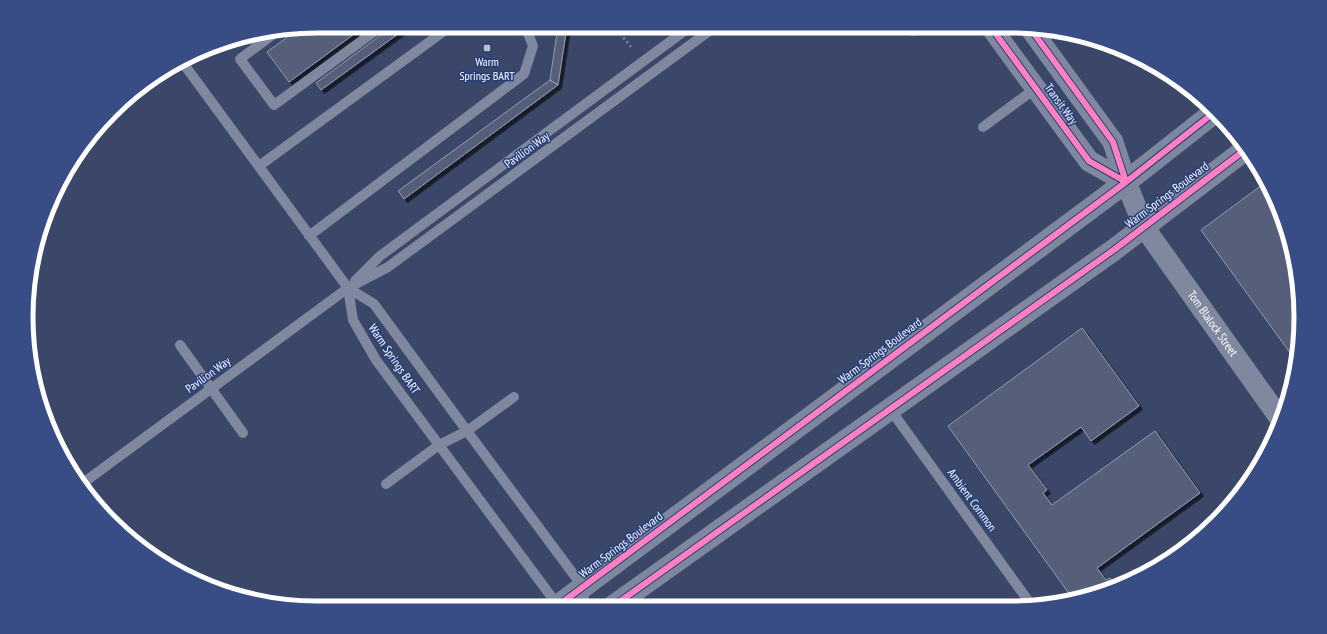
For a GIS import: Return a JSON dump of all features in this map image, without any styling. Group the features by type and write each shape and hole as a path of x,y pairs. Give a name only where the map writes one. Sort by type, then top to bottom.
{"main road":[{"name":"Warm Springs Boulevard","path":"574,601 584,597 1126,182 1210,115"},
{"name":"Warm Springs Boulevard","path":"620,601 1115,249 1241,153"}],"street":[{"name":"Transit Way","path":"995,33 1089,161 1126,182"},
{"name":"Transit Way","path":"1035,34 1113,142 1126,182"},
{"path":"1126,182 1144,227"},
{"name":"Tom Blalock Street","path":"1144,227 1279,408"}],"lane":[{"path":"270,37 240,59 274,105 372,33"},
{"path":"259,166 441,33"},
{"path":"309,236 524,74 533,46 528,33"},
{"name":"Pavilion Way","path":"86,481 348,288 380,256 682,33"},
{"name":"Pavilion Way","path":"348,288 388,267 706,33"},
{"path":"185,65 348,288"},
{"path":"983,127 1036,88"},
{"name":"Warm Springs BART","path":"348,288 374,304 467,431 584,597"},
{"name":"Warm Springs BART","path":"348,288 353,320 376,360 554,601"},
{"path":"180,345 243,433"},
{"path":"386,484 439,445 467,431 514,397"},
{"name":"Ambient Common","path":"890,409 1028,600"}],"path":[{"path":"619,33 630,48"}],"building":[{"path":"356,33 289,82 267,52 291,34"},
{"path":"384,33 399,33 321,90 316,83"},
{"path":"557,33 566,33 558,85 550,80"},
{"path":"550,80 558,85 404,199 398,191"},
{"path":"1262,185 1279,226 1289,262 1292,280 1294,317 1292,355 1201,230"},
{"path":"1082,328 1139,406 1091,441 1081,427 1028,465 1047,490 1043,493 1052,505 1155,431 1200,493 1097,568 1106,580 1110,578 1113,581 1070,595 948,426"}],"cycle path":[{"path":"995,33 1089,161 1126,182"},
{"path":"1035,34 1113,142 1126,182"},
{"path":"564,601 1126,182 1210,115"},
{"path":"620,601 1115,249 1241,153"}],"place":[{"name":"Warm Springs BART","path":"487,48"}]}
